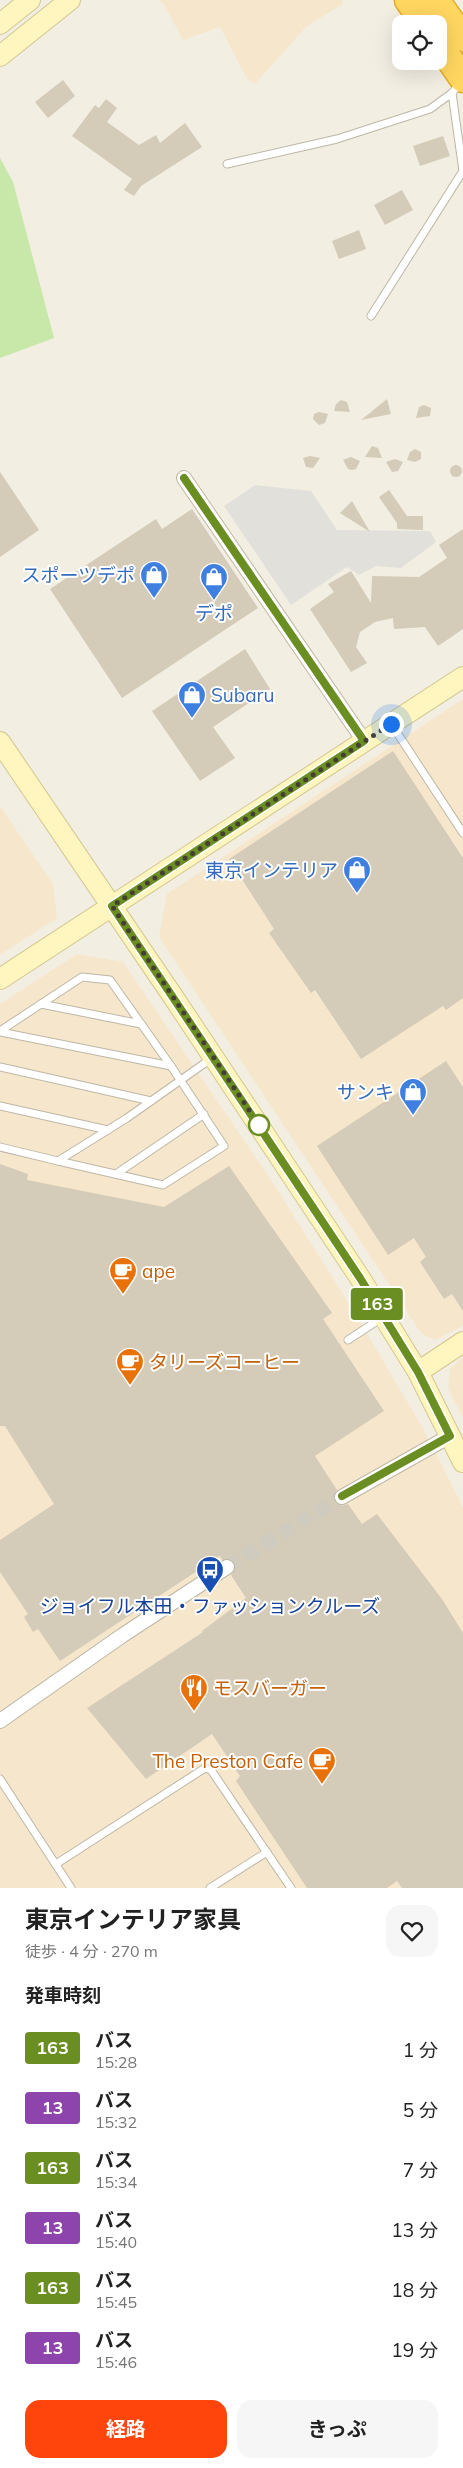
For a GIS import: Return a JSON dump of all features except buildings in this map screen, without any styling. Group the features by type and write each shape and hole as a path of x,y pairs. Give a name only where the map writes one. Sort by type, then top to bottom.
{"highway":[{"path":"408,0 418,15"},
{"path":"436,0 463,38"},
{"path":"447,60 459,84"}],"street":[{"path":"0,24 30,0"},
{"path":"0,56 70,0"},
{"path":"184,478 364,741"},
{"path":"0,978 463,677"},
{"path":"0,742 214,1057 385,1316 418,1372 463,1462"},
{"path":"418,1372 463,1342"},
{"path":"342,1496 450,1436"},
{"path":"0,1721 123,1635 227,1567"}],"lane":[{"path":"227,164 337,139 430,109 459,84"},
{"path":"371,316 463,171 459,84"},
{"path":"391,724 463,833"},
{"path":"0,1031 82,977 110,980 182,1081 224,1146 163,1185 0,1148"},
{"path":"41,1004 141,1024"},
{"path":"0,1031 171,1066"},
{"path":"58,1161 182,1081 214,1057"},
{"path":"0,1067 150,1102"},
{"path":"0,1106 108,1130"},
{"path":"116,1174 204,1114"},
{"path":"348,1340 385,1316"},
{"path":"56,1864 206,1768 211,1770 291,1888"},
{"path":"0,1779 71,1888"},
{"path":"210,1888 267,1852"}],"shaded area":[{"path":"158,0 342,0 343,4 307,26 255,84 247,79 220,27 183,40 163,3"},
{"path":"255,485 311,491 337,530 430,531 436,542 401,568 376,566 359,575 347,567 291,605 224,506"},
{"path":"463,699 463,1326 435,1340 421,1333 159,937 167,894"},
{"path":"0,806 53,884 57,918 0,955"},
{"path":"77,954 123,962 275,1186 356,1315 424,1430 463,1507 463,1888 0,1888 0,1004"},
{"path":"463,1356 463,1418 448,1388 450,1369"}],"green space":[{"path":"0,158 13,182 54,338 0,358"}],"tunnel":[{"path":"227,1567 342,1497"}],"bus line":[{"name":"163","path":"184,478 364,741 112,906 396,1334 436,1405 450,1436 342,1496"}],"place":[{"name":"スポーツデポ","path":"154,599"},
{"name":"デポ","path":"214,601"},
{"name":"Subaru","path":"192,719"},
{"name":"東京インテリア","path":"357,894"},
{"name":"サンキ","path":"413,1116"},
{"name":"ape","path":"123,1295"},
{"name":"タリーズコーヒー","path":"130,1386"},
{"name":"ジョイフル本田・ファッションクルーズ","path":"210,1594"},
{"name":"モスバーガー","path":"194,1712"},
{"name":"The Preston Cafe","path":"322,1785"}],"route":[{"path":"259,1125 112,906 391,724"}]}
